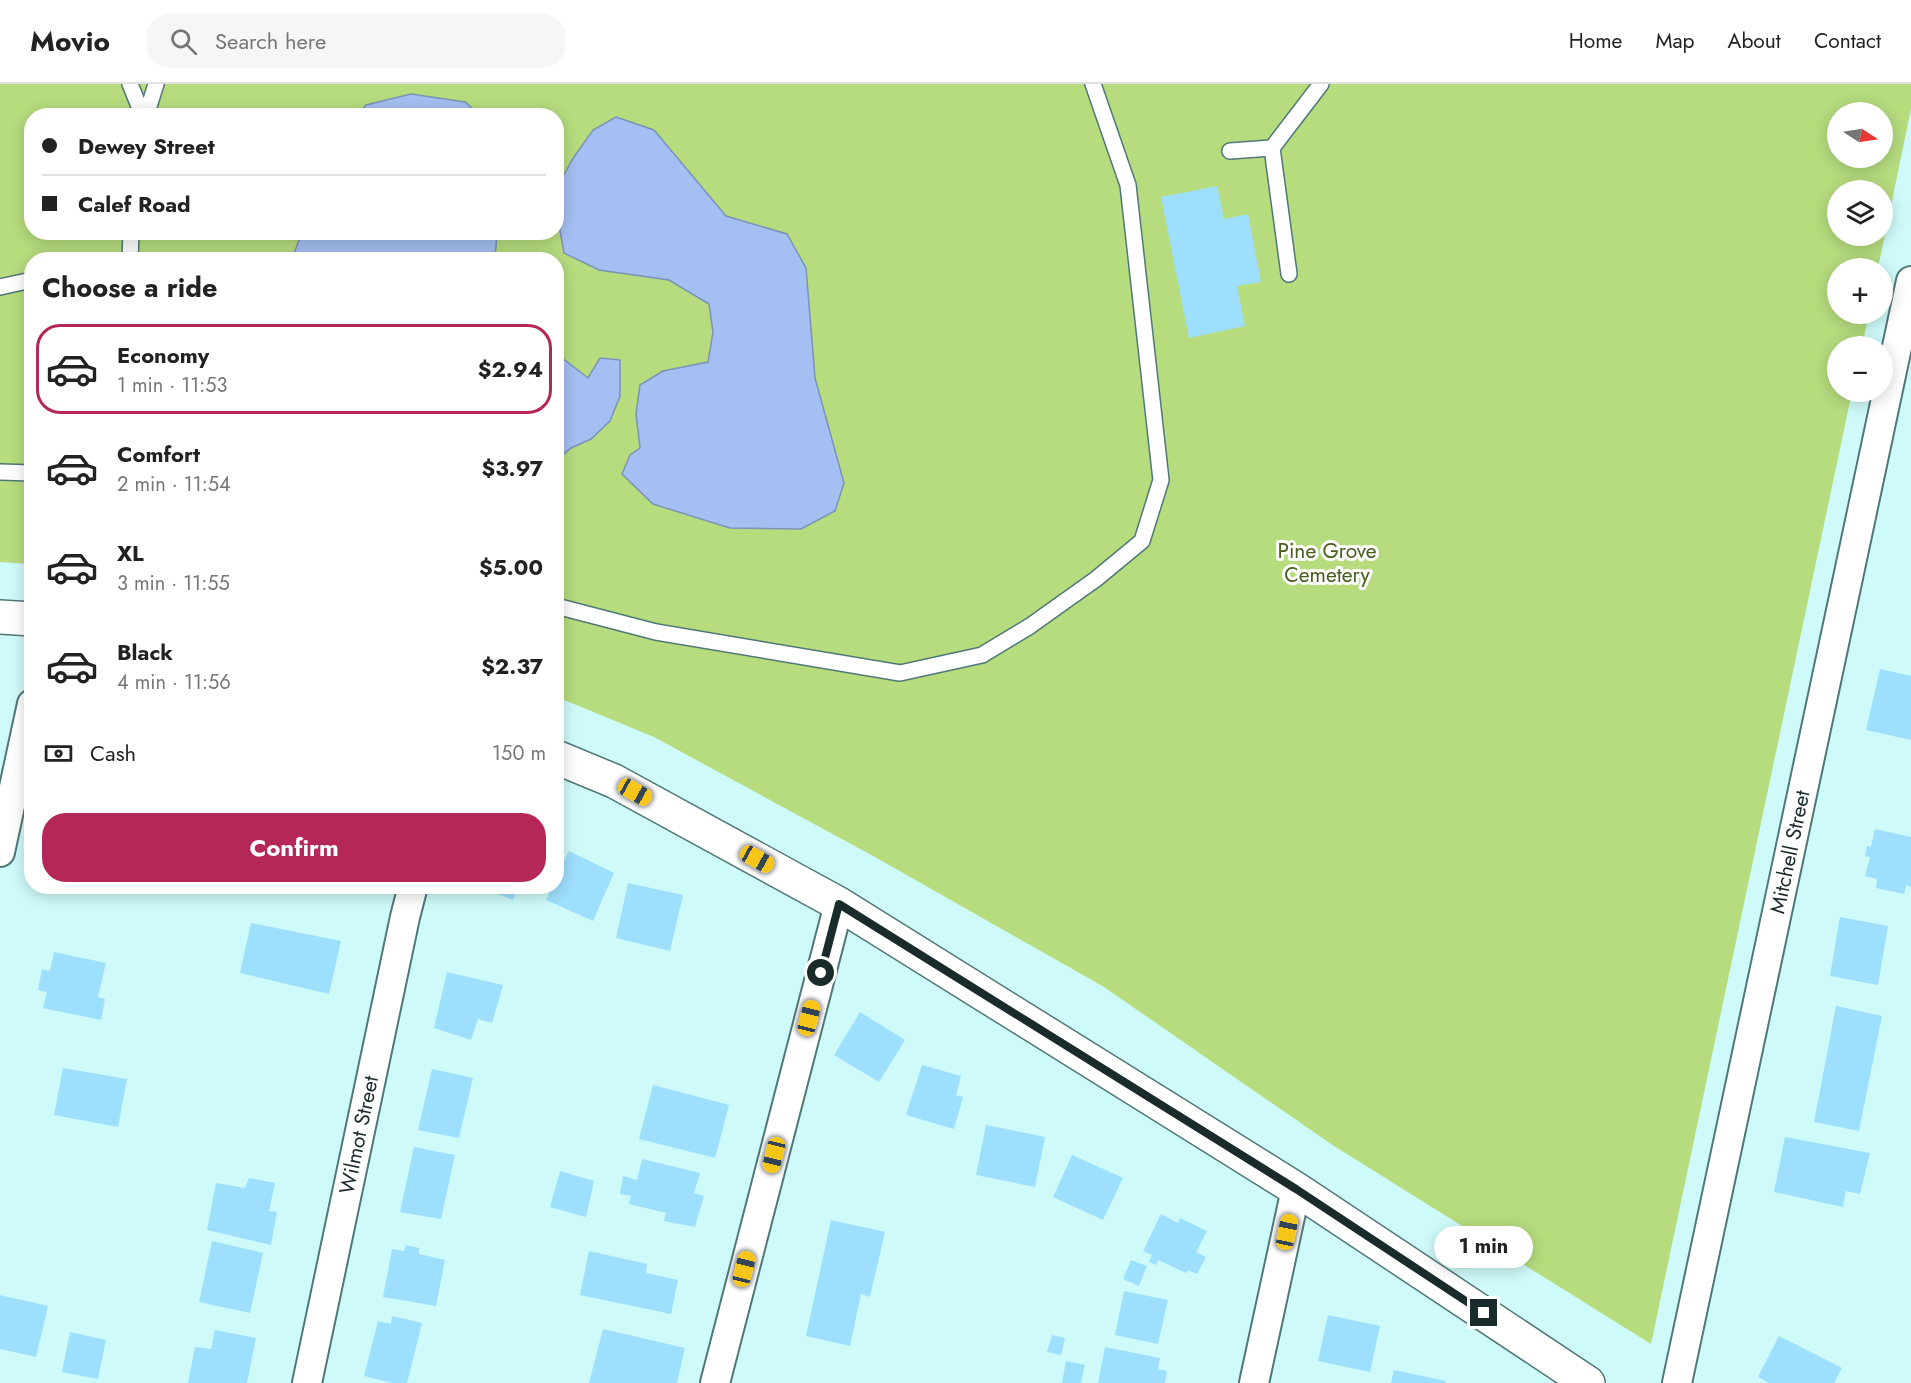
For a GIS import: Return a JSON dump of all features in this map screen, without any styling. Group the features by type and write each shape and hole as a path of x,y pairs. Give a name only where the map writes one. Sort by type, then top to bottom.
{"main road":[{"path":"0,617 24,618"},
{"path":"564,761 614,781 839,904 1296,1189 1588,1383"}],"street":[{"name":"Mitchell Street","path":"1677,1383 1907,322 1911,281"},
{"path":"0,852 24,741"},
{"name":"Wilmot Street","path":"307,1383 411,894"},
{"path":"715,1383 839,904"},
{"path":"1254,1383 1296,1189"}],"lane":[{"path":"130,84 141,108"},
{"path":"148,108 156,84"},
{"path":"564,608 656,632 900,673 982,655 1030,626 1096,579 1142,541 1161,480 1128,185 1093,84"},
{"path":"1289,274 1272,148 1321,84"},
{"path":"1230,151 1272,148"},
{"path":"0,287 24,282"},
{"path":"0,472 24,473"}],"green space":[{"name":"Pine Grove Cemetery","path":"0,84 1911,84 1911,109 1893,196 1893,180 1827,180 1827,246 1883,246 1880,258 1827,258 1827,324 1867,324 1864,336 1827,336 1827,402 1850,402 1651,1344 1331,1144 1104,987 875,857 654,737 564,700 564,252 24,252 24,564 0,562"}],"water":[{"path":"411,94 465,102 472,108 364,108 366,105"},
{"path":"616,117 654,130 726,216 787,234 806,268 815,378 844,483 835,511 801,529 730,528 653,504 622,474 630,455 640,448 636,414 640,385 663,371 708,362 713,332 709,304 669,280 599,270 564,253 562,240 564,240 564,175 593,130"},
{"path":"299,240 496,240 496,252 295,252"},
{"path":"600,358 620,360 620,396 610,421 591,439 571,448 564,454 564,359 588,378"}],"building":[{"path":"1217,186 1224,219 1248,214 1261,282 1237,286 1245,326 1189,338 1161,197"},
{"path":"1880,669 1911,676 1911,740 1866,730"},
{"path":"1875,829 1911,837 1911,887 1906,885 1904,894 1876,888 1877,879 1865,876 1870,857 1865,856 1867,846 1871,847"},
{"path":"569,851 614,873 593,921 546,900 549,894 564,894 564,861"},
{"path":"628,883 683,895 670,951 616,938"},
{"path":"498,894 516,894 513,900"},
{"path":"1840,917 1888,926 1878,985 1830,976"},
{"path":"251,923 341,941 329,994 240,973"},
{"path":"54,952 106,963 98,997 105,999 101,1020 43,1008 47,992 38,990 42,969 50,971"},
{"path":"447,972 503,985 492,1023 478,1019 471,1040 434,1028"},
{"path":"1836,1006 1882,1016 1859,1131 1814,1122"},
{"path":"860,1012 905,1040 879,1082 834,1055"},
{"path":"922,1065 961,1076 956,1095 963,1097 954,1129 906,1115"},
{"path":"63,1068 127,1079 118,1127 54,1115"},
{"path":"432,1069 473,1078 459,1138 418,1130"},
{"path":"653,1085 729,1105 715,1158 639,1139"},
{"path":"986,1125 1045,1137 1035,1187 976,1175"},
{"path":"1785,1137 1870,1153 1860,1194 1846,1191 1843,1207 1774,1192"},
{"path":"414,1147 455,1155 441,1219 400,1212"},
{"path":"1072,1155 1123,1178 1103,1220 1053,1197"},
{"path":"642,1159 700,1173 694,1193 704,1196 695,1227 664,1221 666,1213 629,1204 631,1196 620,1194 623,1176 637,1180"},
{"path":"560,1171 594,1181 586,1217 550,1207"},
{"path":"249,1178 275,1183 269,1211 277,1212 271,1245 207,1230 216,1183 245,1188"},
{"path":"1161,1214 1178,1223 1180,1218 1207,1231 1196,1252 1206,1257 1197,1274 1188,1270 1186,1273 1158,1260 1156,1265 1149,1262 1152,1255 1143,1251"},
{"path":"831,1220 885,1232 870,1297 861,1294 850,1346 806,1336"},
{"path":"212,1241 263,1253 250,1313 199,1302"},
{"path":"406,1245 419,1248 419,1254 445,1260 436,1306 383,1297 392,1249 404,1251"},
{"path":"589,1251 647,1264 646,1273 678,1280 671,1314 580,1295"},
{"path":"1131,1260 1147,1266 1139,1286 1123,1279"},
{"path":"1124,1291 1168,1300 1158,1344 1115,1335"},
{"path":"0,1295 48,1306 36,1357 0,1349"},
{"path":"1328,1315 1380,1326 1370,1372 1318,1361"},
{"path":"392,1316 422,1323 407,1383 392,1383 364,1376 378,1321 391,1324"},
{"path":"603,1329 685,1348 677,1383 589,1383"},
{"path":"215,1330 256,1338 247,1383 188,1383 195,1347 211,1349"},
{"path":"70,1332 106,1340 98,1379 62,1372"},
{"path":"1052,1335 1065,1338 1061,1355 1047,1352"},
{"path":"1779,1336 1842,1368 1834,1383 1769,1383 1758,1377"},
{"path":"1105,1347 1160,1358 1158,1369 1167,1371 1165,1383 1098,1383"},
{"path":"1066,1361 1085,1365 1081,1383 1062,1383"},
{"path":"1394,1370 1446,1381 1446,1383 1391,1383"}],"route":[{"path":"821,973 839,904 1296,1189 1484,1313"}]}
